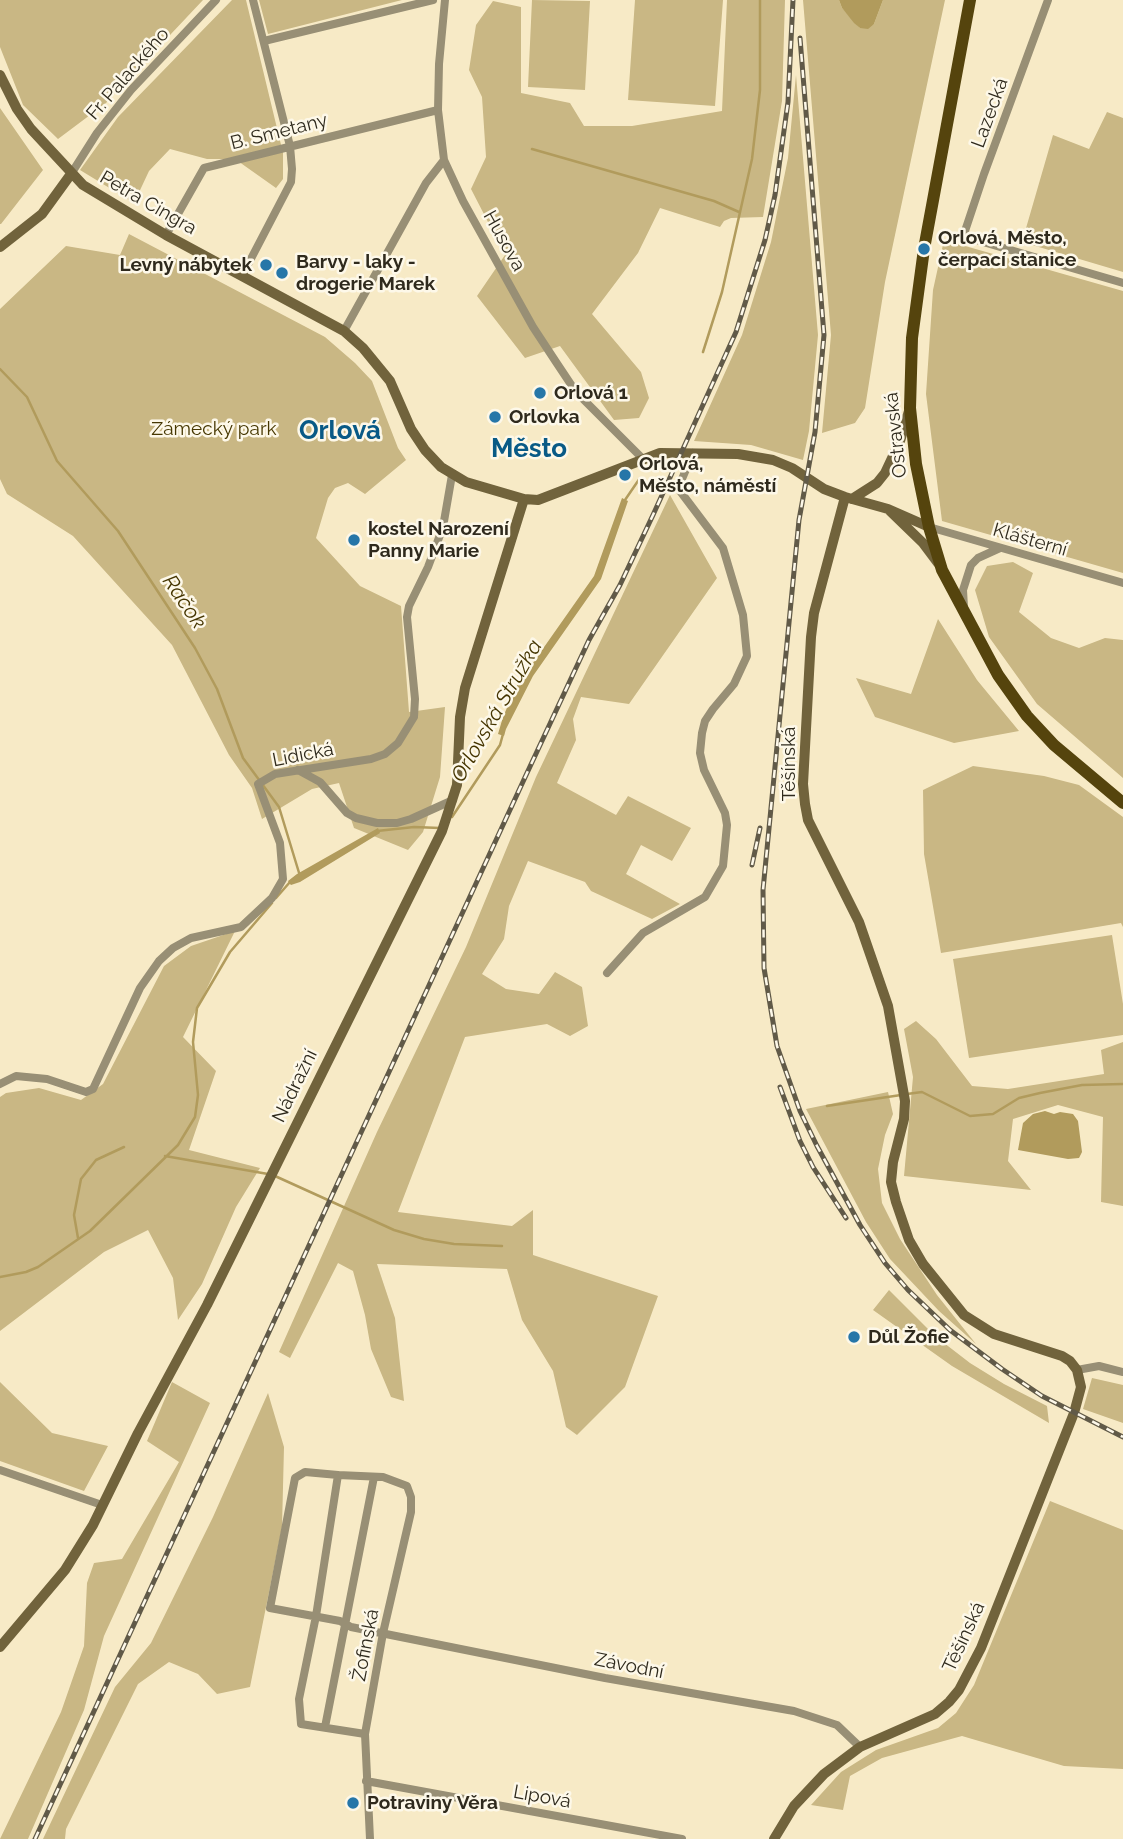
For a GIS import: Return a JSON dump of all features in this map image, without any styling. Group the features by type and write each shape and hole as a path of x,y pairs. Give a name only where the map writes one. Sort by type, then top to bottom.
{"main road":[{"name":"Ostravská","path":"970,0 919,276 912,338 910,408 916,464 929,527 942,570 998,675 1027,716 1073,763 1123,803"}],"street":[{"name":"Fr. Palackého","path":"71,174 97,133 131,90 216,0"},
{"path":"242,276 291,182 290,146 254,0"},
{"path":"264,41 433,0"},
{"name":"Husova","path":"445,0 438,110 444,160 463,201 533,327 556,362 576,392 642,458"},
{"name":"Lazecká","path":"1048,0 984,174 965,231 966,237 1123,283"},
{"name":"Petra Cingra","path":"0,75 31,129 71,174 97,196 344,331 363,348 390,381 411,429 425,450 452,475 484,489 538,500 660,453 738,454 772,460 792,468 824,489 888,509 929,527"},
{"name":"B. Smetany","path":"166,235 204,168 438,110"},
{"path":"344,331 426,183 444,160"},
{"path":"0,247 42,214 71,174"},
{"path":"0,235 13,238"},
{"path":"848,498 872,486 885,473 900,441 910,408"},
{"path":"607,973 643,933 705,897 723,866 727,825 704,770 700,753 702,733 705,721 734,684 747,656 743,615 723,548 680,491 679,486 693,453"},
{"name":"Lidická","path":"0,1084 16,1076 47,1079 86,1092 93,1089 140,988 159,961 173,947 191,938 241,927 272,898 283,879 280,843 258,784 275,774 359,761 385,754 398,743 414,717 415,699 407,617 409,606 443,527 452,475"},
{"name":"Těšínská","path":"774,1839 794,1807 824,1774 860,1747 935,1714 959,1689 981,1648 1074,1413 1081,1387 1077,1370 1062,1356 994,1334 964,1315 923,1265 909,1240 896,1202 891,1182 905,1101 888,1006 873,959 842,884 808,820 803,783 814,613 848,498"},
{"name":"Nádražní","path":"0,1647 65,1570 102,1506 207,1305 426,865 453,800 457,785 460,717 465,688 524,499"},
{"path":"888,509 896,520 923,543 942,570"},
{"name":"Klášterní","path":"929,527 1123,583"},
{"path":"964,614 963,590 971,565 978,558 1001,547"},
{"path":"298,771 320,782 347,813 377,823 397,823 411,819 453,800"},
{"path":"1077,1370 1099,1366 1123,1372"},
{"path":"0,1470 102,1506"},
{"name":"Závodní","path":"338,1475 305,1472 295,1478 270,1608 605,1678 794,1711 837,1725 860,1747"},
{"path":"325,1727 378,1477 338,1475 316,1616 299,1699 302,1724 365,1734"},
{"name":"Žofinská","path":"370,1839 365,1734 383,1633 411,1512 411,1497 407,1486 378,1477"},
{"name":"Lipová","path":"366,1781 682,1839"},
{"path":"628,1839 629,1829"}],"green space":[{"path":"0,0 203,0 106,103 58,139 23,105 0,47"},
{"path":"232,0 246,0 283,153 283,179 276,188 235,159 207,159 170,149 149,171 134,203 80,170 118,117"},
{"path":"259,0 402,0 268,34"},
{"path":"532,0 590,1 585,90 528,87"},
{"path":"635,0 723,0 715,106 628,100"},
{"path":"727,0 785,0 782,101 763,217 731,218 724,221 720,227 660,208 638,253 592,314 641,372 649,398 639,418 614,420 560,346 525,358 477,296 505,255 471,189 486,157 482,97 469,70 476,25 493,1 521,7 521,93 570,103 584,126 632,126 722,111"},
{"path":"803,0 839,0 842,8 860,28 874,24 883,0 945,0 885,282 865,408 855,423 822,433 831,335"},
{"path":"796,75 818,335 809,431 803,460 751,445 694,441 742,335 771,242 788,158"},
{"path":"0,108 43,170 1,224 0,224"},
{"path":"1107,112 1123,118 1123,272 1022,242 1053,135 1089,149"},
{"name":"Zámecký park","path":"129,234 325,337 372,381 398,448 406,460 365,494 348,483 335,488 328,498 316,538 360,586 401,606 409,712 445,707 440,777 423,832 408,850 354,828 339,783 312,789 262,819 252,788 229,755 172,645 73,536 7,494 0,479 0,309 66,246 120,255"},
{"path":"944,240 1123,291 1123,573 942,521 926,394 933,290"},
{"path":"670,495 717,578 629,704 581,697 573,719 576,740 557,783 616,815 628,796 691,828 672,861 641,845 626,874 680,904 652,919 591,891 585,882 528,861 509,906 504,939 482,974 506,989 539,994 555,972 582,987 588,1026 570,1036 547,1024 465,1037 398,1212 512,1226 533,1210 533,1255 658,1296 625,1387 577,1435 566,1427 553,1371 522,1320 507,1269 377,1264 395,1318 404,1401 391,1397 371,1349 353,1271 338,1263 290,1358 279,1352 377,1132 466,947 536,777"},
{"path":"1013,562 1033,573 1019,612 1051,638 1079,648 1105,638 1123,640 1123,778 1037,704 989,637 975,590 987,566"},
{"path":"938,619 977,680 1019,731 954,743 875,717 856,678 911,694"},
{"path":"973,766 1044,776 1079,785 1123,817 1123,927 1121,923 941,953 924,854 923,790"},
{"path":"235,931 183,1037 216,1071 189,1150 260,1168 236,1207 202,1284 178,1320 173,1278 148,1230 104,1252 0,1331 0,1097 6,1093 39,1088 81,1100 103,1084 164,966 191,946"},
{"path":"1112,935 1123,1004 1123,1035 969,1058 953,959"},
{"path":"916,1021 936,1039 972,1086 1008,1089 1104,1074 1101,1050 1123,1042 1123,1206 1101,1202 1103,1117 1058,1105 1013,1119 1008,1161 1031,1190 904,1176 913,1077 904,1029"},
{"path":"888,1092 893,1114 885,1135 878,1169 882,1203 900,1239 937,1295 976,1344 939,1311 890,1259 866,1222 806,1109"},
{"path":"889,1290 935,1336 970,1363 1047,1406 1049,1423 952,1366 873,1310"},
{"path":"1092,1378 1123,1385 1123,1423 1083,1409"},
{"path":"0,1382 52,1433 108,1446 84,1491 0,1461"},
{"path":"172,1382 210,1403 104,1636 84,1710 28,1839 0,1839 61,1712 84,1646 87,1583 94,1563 122,1559 179,1462 147,1441"},
{"path":"268,1393 284,1447 282,1527 250,1687 217,1694 198,1674 169,1662 138,1684 66,1829 65,1839 43,1839 115,1687 151,1643 213,1517"},
{"path":"1050,1501 1123,1530 1123,1769 1064,1766 962,1736 882,1758 850,1776 843,1810 811,1805 841,1772 876,1750 938,1728 956,1713 974,1685"}],"shaded area":[{"path":"839,0 883,0 874,24 868,29 860,28 854,23"},
{"path":"622,498 628,501 601,579 533,676 504,736 498,734 516,687 594,576"},
{"path":"378,828 380,833 300,882 291,885 289,883 297,874"},
{"path":"1045,1111 1073,1114 1078,1121 1082,1152 1079,1158 1068,1159 1018,1150 1023,1123 1033,1114"}],"waterway":[{"name":"Orlovská Stružka","path":"703,352 722,292 752,159 760,90 760,0"},
{"path":"532,149 714,201 739,212"},
{"name":"Račok","path":"0,369 27,397 57,461 118,531 195,648 217,689 243,758 279,807 300,876"},
{"name":"Orlovská Stružka","path":"625,500 640,478"},
{"name":"Orlovská Stružka","path":"452,817 500,745 503,734"},
{"name":"Orlovská Stružka","path":"377,831 414,827 440,828"},
{"name":"Orlovská Stružka","path":"276,898 290,882"},
{"name":"Orlovská Stružka","path":"0,1277 38,1267 90,1231 178,1145 195,1117 198,1095 193,1042 197,1008 230,952 272,903"},
{"path":"907,1094 922,1092 970,1116 993,1114 1019,1098 1040,1093 1082,1085 1123,1084"},
{"path":"827,1106 901,1095"},
{"path":"78,1238 74,1215 81,1179 96,1160 124,1147"},
{"path":"165,1156 268,1174"},
{"path":"275,1176 394,1230 454,1244 502,1246"}],"railway":[{"path":"35,1839 527,773 589,640 620,585 736,332 765,240 775,195 788,102 793,0"},
{"path":"800,38 824,335 815,432 799,520 763,890 764,968 777,1046 800,1111 817,1146 860,1225 885,1263 908,1290 950,1330 1002,1369 1042,1396 1123,1437"},
{"path":"752,865 760,828"},
{"path":"780,1087 800,1141 813,1167 846,1218"}],"place":[{"name":"Orlová, Město, čerpací stanice","path":"924,249"},
{"name":"Levný nábytek","path":"266,265"},
{"name":"Barvy - laky - drogerie Marek","path":"282,273"},
{"name":"Orlová 1","path":"540,393"},
{"name":"Orlovka","path":"495,417"},
{"name":"Orlová, Město, náměstí","path":"625,475"},
{"name":"kostel Narození Panny Marie","path":"354,540"},
{"name":"Důl Žofie","path":"854,1337"},
{"name":"Potraviny Věra","path":"353,1803"}],"district":[{"name":"Orlová","path":"340,431"},
{"name":"Město","path":"529,449"}]}
